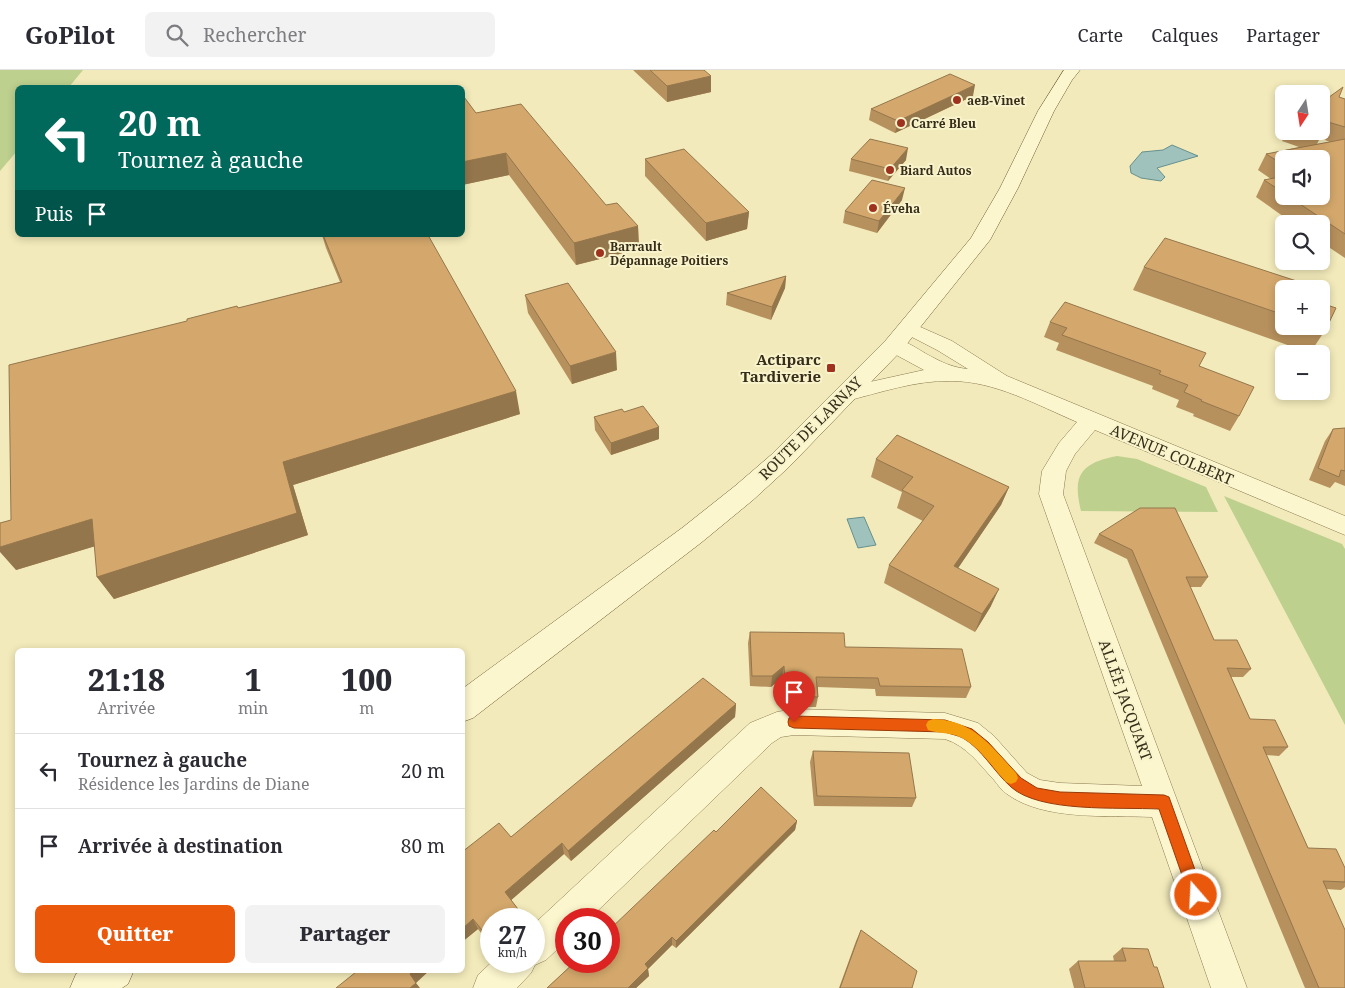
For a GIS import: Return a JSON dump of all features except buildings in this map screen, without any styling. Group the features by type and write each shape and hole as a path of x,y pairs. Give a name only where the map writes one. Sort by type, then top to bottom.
{"street":[{"name":"ROUTE DE LARNAY","path":"465,706 685,541 744,493 780,461 846,394 901,336 980,240 1046,111 1065,78 1072,70"},
{"name":"AVENUE COLBERT","path":"901,336 928,364 952,374 999,381"},
{"name":"AVENUE COLBERT","path":"901,336 959,353 999,381 1345,526"},
{"name":"AVENUE COLBERT","path":"846,394 915,378 952,374"},
{"name":"ALLÉE JACQUART","path":"1090,420 1067,449 1054,471 1051,494 1164,802 1229,988"},
{"path":"545,938 761,733 777,725 794,722 945,726 967,733 983,746 1016,783 1035,794 1060,798 1164,802"},
{"path":"90,988 110,973"},
{"path":"491,988 507,973"}],"green space":[{"path":"0,70 83,70 71,85 15,85 15,153 0,171"},
{"path":"1117,456 1137,459 1206,487 1218,512 1081,511 1078,488 1082,473 1095,462"},
{"path":"1224,496 1342,544 1345,549 1345,725"}],"water":[{"path":"1172,145 1198,156 1157,168 1165,177 1161,181 1141,178 1131,173 1130,166 1142,152 1163,150"},
{"path":"864,517 876,545 858,548 847,519"}],"slow traffic":[{"path":"933,725 945,726 967,733 983,746 1011,778"}],"place":[{"name":"aeB-Vinet","path":"957,100"},
{"name":"Carré Bleu","path":"901,123"},
{"name":"Biard Autos","path":"890,170"},
{"name":"Éveha","path":"873,208"},
{"name":"Barrault Dépannage Poitiers","path":"600,253"},
{"name":"Actiparc Tardiverie","path":"831,368"}],"route":[{"path":"794,722 945,726 967,733 983,746 1016,783 1035,794 1060,798 1164,802 1196,895"}]}
